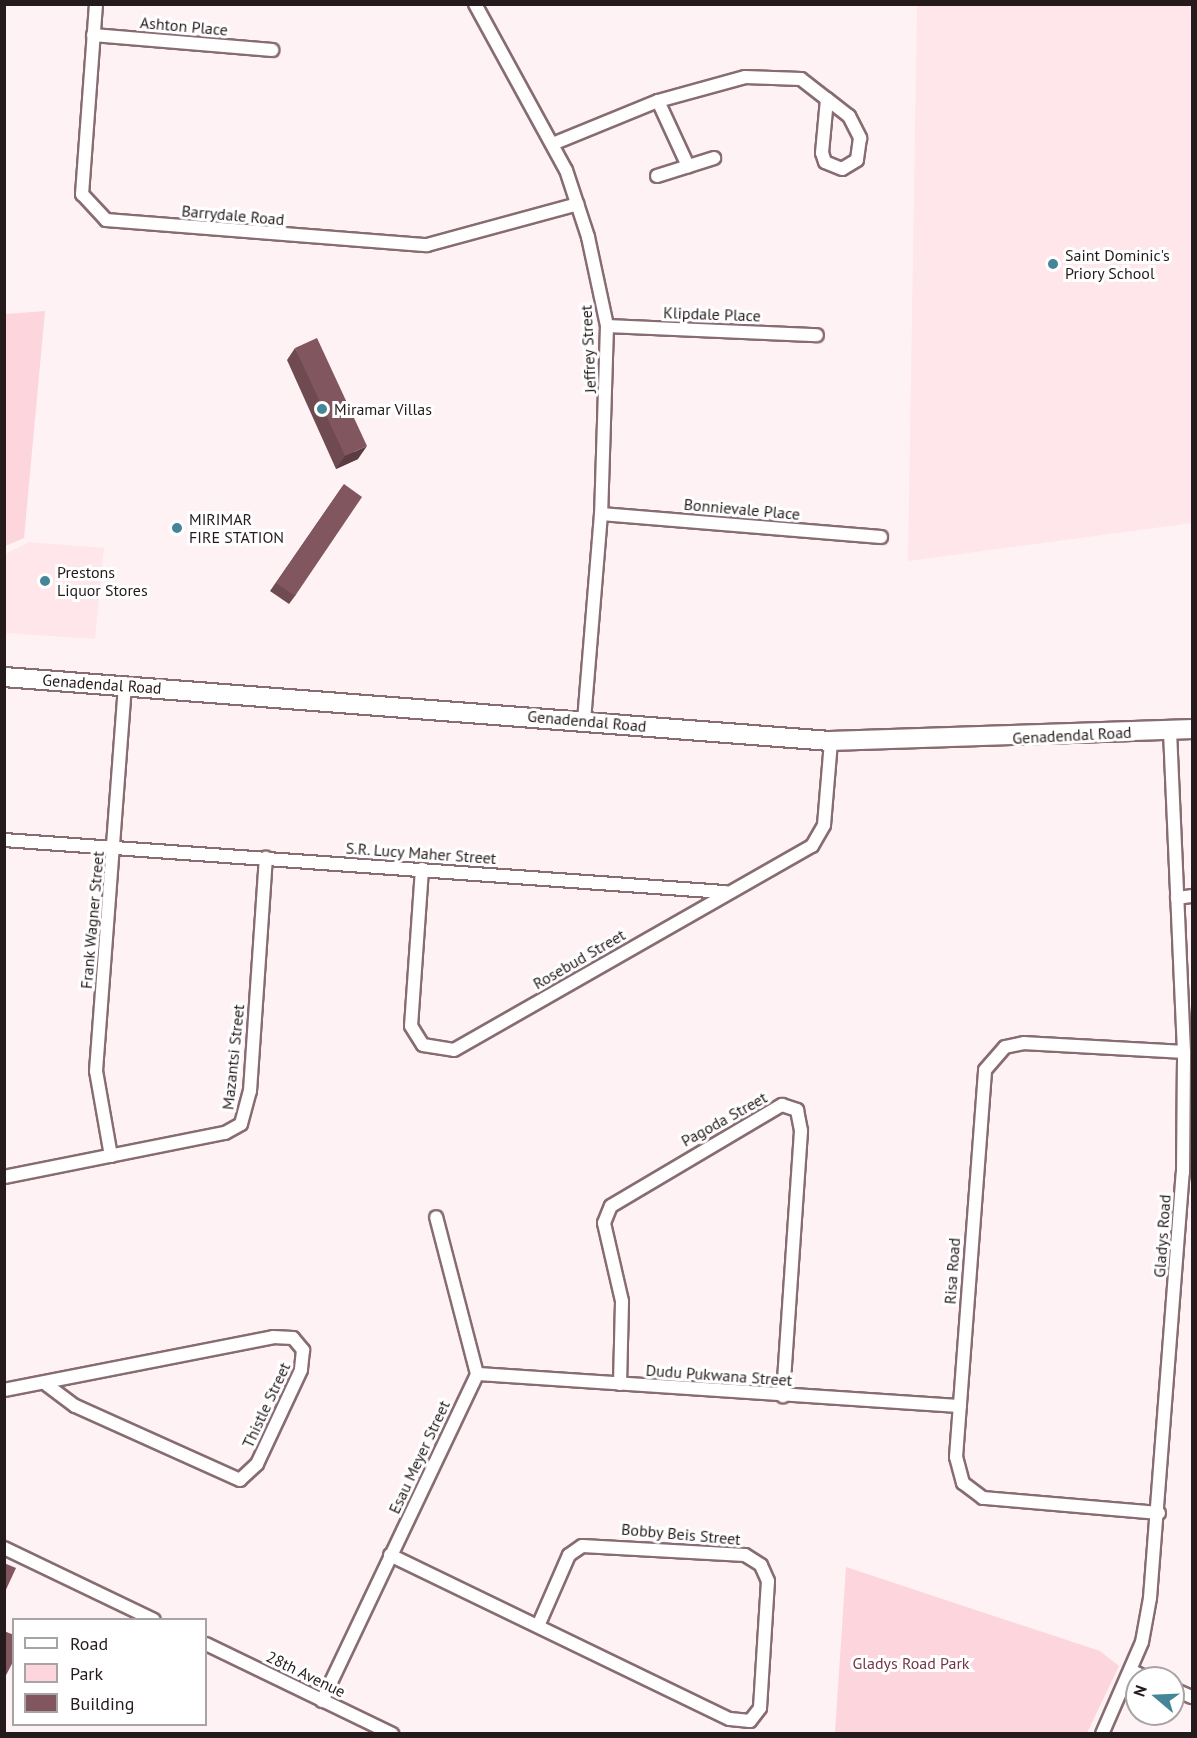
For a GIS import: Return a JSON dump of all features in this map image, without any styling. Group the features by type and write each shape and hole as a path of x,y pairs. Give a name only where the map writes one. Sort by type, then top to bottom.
{"street":[{"name":"Barrydale Road","path":"96,4 82,194 106,220 427,245 578,204"},
{"name":"Jeffrey Street","path":"475,4 555,143 578,204 607,326 601,514 584,721"},
{"name":"Ashton Place","path":"93,35 272,50"},
{"path":"555,143 658,101 751,77 801,79 827,99 849,116 860,138 857,160 842,169 825,162 822,153 827,99"},
{"path":"658,101 688,166"},
{"path":"657,177 714,158"},
{"name":"Klipdale Place","path":"607,326 817,335"},
{"name":"Bonnievale Place","path":"601,514 881,537"},
{"name":"Genadendal Road","path":"4,676 831,741 1192,729"},
{"name":"Frank Wagner Street","path":"111,1156 96,1071 115,848 125,686"},
{"name":"Gladys Road","path":"1133,1666 1150,1598 1188,1173 1170,730"},
{"name":"Rosebud Street","path":"422,869 409,1015 419,1041 443,1051 467,1044 725,892 797,856 820,836 831,741"},
{"path":"4,840 115,848"},
{"name":"S.R. Lucy Maher Street","path":"115,848 725,892"},
{"name":"Mazantsi Street","path":"4,1177 225,1133 245,1116 266,858"},
{"path":"1177,898 1192,896"},
{"name":"Risa Road","path":"1158,1513 1003,1502 972,1493 956,1457 981,1089 994,1055 1024,1043 1184,1052"},
{"name":"Pagoda Street","path":"620,1384 622,1301 604,1223 610,1206 782,1106 797,1110 801,1131 783,1396"},
{"path":"436,1218 477,1374"},
{"name":"Thistle Street","path":"4,1390 47,1385 273,1337 293,1338 303,1350 302,1370 257,1464 240,1479 75,1406 47,1385"},
{"name":"Dudu Pukwana Street","path":"477,1374 960,1406"},
{"name":"Esau Meyer Street","path":"322,1701 477,1374"},
{"name":"Bobby Beis Street","path":"390,1555 730,1719 750,1721 760,1708 768,1581 761,1565 745,1555 582,1546 563,1566 538,1626"},
{"path":"4,1548 150,1618"},
{"name":"28th Avenue","path":"207,1644 392,1734"},
{"name":"Gladys Road","path":"1102,1734 1125,1686"}],"shaded area":[{"name":"Saint Dominic's Priory School","path":"917,5 1192,5 1192,523 908,561"},
{"path":"29,542 104,548 95,639 5,633 5,554"}],"green space":[{"path":"45,311 24,538 5,546 5,314"},
{"name":"Gladys Road Park","path":"846,1567 1100,1651 1119,1666 1087,1733 835,1733"}],"building":[{"path":"317,338 367,446 345,456 295,348"},
{"path":"344,484 362,497 295,596 276,583"},
{"path":"4,1563 16,1568 4,1594"},
{"path":"4,1631 12,1634 12,1664 4,1679"}],"place":[{"name":"Saint Dominic's Priory School","path":"1053,264"},
{"name":"Miramar Villas","path":"322,409"},
{"name":"MIRIMAR FIRE STATION","path":"177,528"},
{"name":"Prestons Liquor Stores","path":"45,581"}]}
